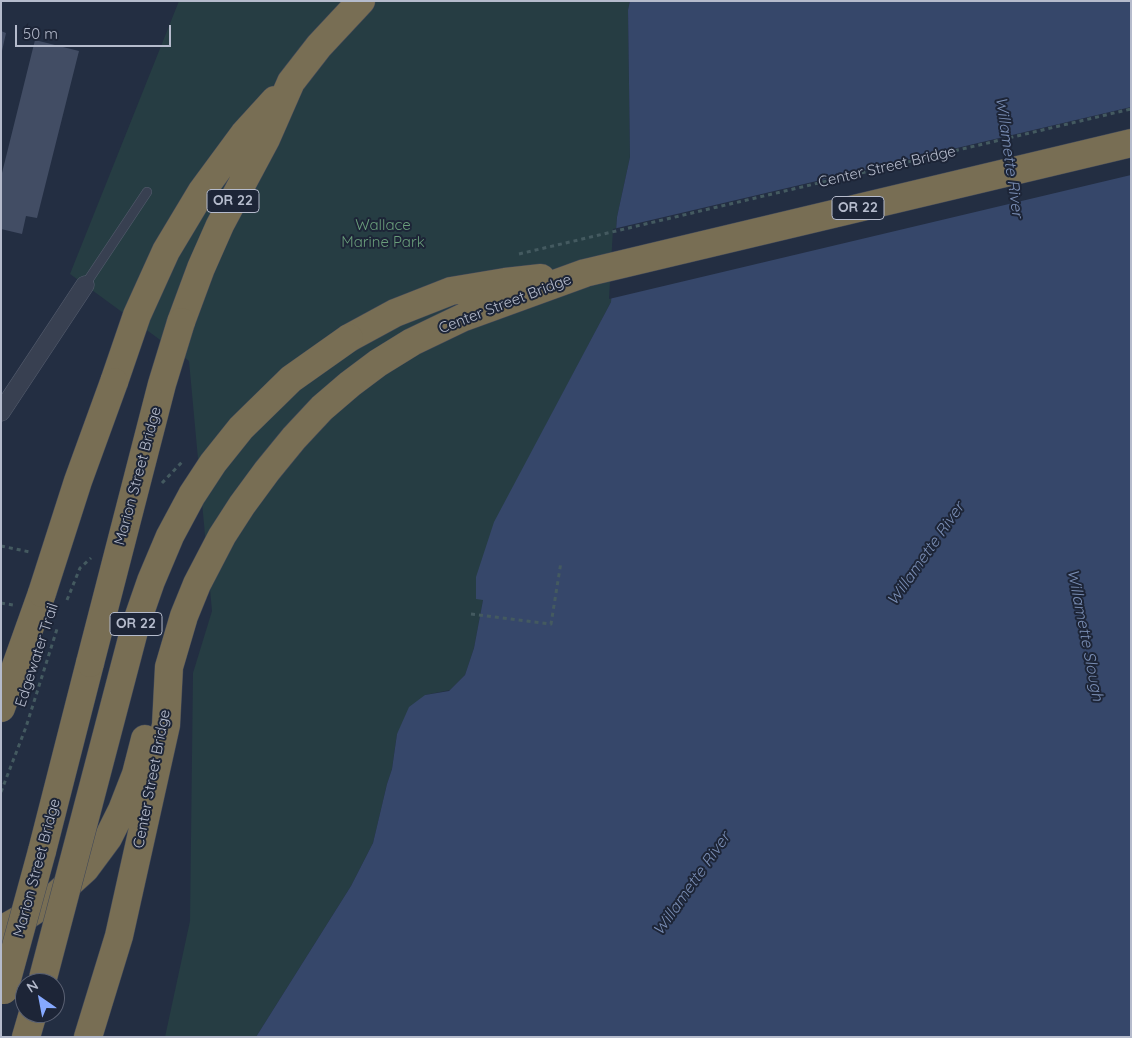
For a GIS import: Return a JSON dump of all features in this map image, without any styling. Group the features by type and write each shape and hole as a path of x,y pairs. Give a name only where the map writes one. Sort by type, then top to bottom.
{"highway":[{"name":"Marion Street Bridge","path":"3,996 160,393 181,322 201,268 220,225 266,139 291,82 318,46 361,1"},
{"path":"1,708 55,597 78,481 137,315 166,251 202,191 223,162 244,134 291,82"},
{"name":"Center Street Bridge","path":"88,1037 119,936 166,725 169,667 184,616 222,536 266,471 311,420 350,384 378,363 412,342 464,317 585,273 1131,143"},
{"name":"Center Street Bridge","path":"44,973 134,627 150,582 170,536 192,495 213,463 241,428 291,378 349,338 395,313 451,291 505,282 585,273"},
{"path":"1,930 52,899 85,869 108,838 122,810 136,774 149,721 169,667"},
{"path":"26,1037 30,1023"}],"street":[{"path":"1,412 85,285"}],"lane":[{"path":"85,285 146,192"}],"path":[{"name":"Center Street Bridge","path":"517,255 1131,109"},
{"name":"Edgewater Trail","path":"55,597 92,557"},
{"path":"471,614 552,624 561,562"},
{"name":"Edgewater Trail","path":"1,792 26,727 58,627"}],"green space":[{"name":"Wallace Marine Park","path":"179,1 630,1 628,10 630,157 617,217 611,302 541,435 483,600 474,648 465,675 450,690 425,695 397,734 392,769 373,843 351,886 256,1037 165,1037 190,921 193,673 212,611 189,361 70,274"}],"water":[{"path":"630,1 1131,1 1131,1037 256,1037 351,886 373,843 392,769 397,734 409,707 425,695 449,691 465,675 474,648 483,600 476,599 476,577 494,522 611,302 617,217 630,157 628,10"}],"pier":[{"path":"1131,107 1131,175 609,299 613,229"}],"building":[{"path":"1,31 6,33 2,51 1,51"},
{"path":"35,40 79,51 37,218 26,216 22,234 1,229 1,177"}],"water label":[{"name":"Willamette River","path":"1009,157"},
{"name":"Willamette River","path":"926,554"},
{"name":"Willamette Slough","path":"1085,635"},
{"name":"Willamette River","path":"692,884"}]}
